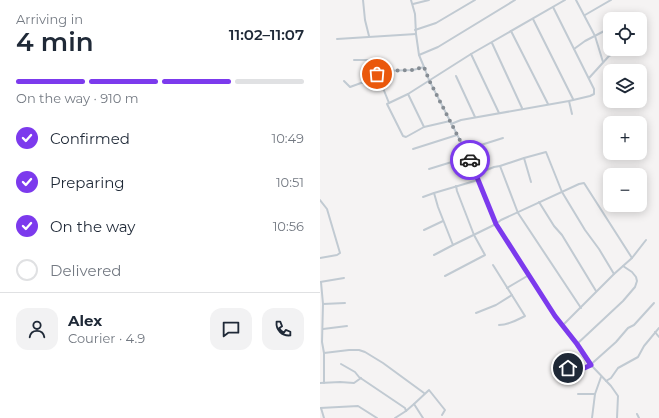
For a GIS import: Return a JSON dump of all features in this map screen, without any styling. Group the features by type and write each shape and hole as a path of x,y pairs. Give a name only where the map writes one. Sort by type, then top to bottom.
{"street":[{"path":"363,0 365,20 369,36"},
{"path":"412,0 415,14 415,30 419,55 429,80 465,150 496,224 562,326 577,344 591,365 611,386 618,396 617,418"},
{"path":"413,4 429,0"},
{"path":"415,30 436,23 475,0"},
{"path":"419,55 438,47 515,0"},
{"path":"389,103 408,94 471,54 565,0"},
{"path":"576,0 595,36 603,62"},
{"path":"585,15 611,0"},
{"path":"354,60 370,60 375,68 389,103 387,104 402,136 406,137 424,127 590,96 594,94 594,89 553,7"},
{"path":"533,19 573,99"},
{"path":"511,31 548,104"},
{"path":"574,49 585,41 603,32"},
{"path":"338,39 416,34"},
{"path":"492,43 522,108"},
{"path":"471,54 499,113"},
{"path":"589,78 609,56"},
{"path":"375,68 381,71 413,70 424,67"},
{"path":"377,74 381,71"},
{"path":"456,76 474,117"},
{"path":"344,81 350,87 361,83 380,81"},
{"path":"408,94 424,127"},
{"path":"569,101 572,114"},
{"path":"413,149 457,135"},
{"path":"465,150 503,138"},
{"path":"475,172 484,171 546,152 562,192 614,274"},
{"path":"429,169 468,157"},
{"path":"524,158 531,182"},
{"path":"500,166 518,213 581,308"},
{"path":"423,197 444,189 478,180"},
{"path":"434,255 496,224 501,220 584,183 632,258"},
{"path":"445,276 485,255 474,235 456,191 456,186"},
{"path":"434,193 453,245"},
{"path":"320,200 327,209 340,253 320,258"},
{"path":"540,202 596,291"},
{"path":"424,230 444,220"},
{"path":"562,326 596,291 632,258 646,240"},
{"path":"493,265 525,316 514,322 499,325"},
{"path":"577,344 623,301 635,287 637,280 636,277 632,272 623,266"},
{"path":"507,288 529,275"},
{"path":"324,383 324,353 322,342 323,304 320,282 344,278"},
{"path":"476,313 496,305 512,295"},
{"path":"323,304 345,303"},
{"path":"568,368 582,369 591,365 654,303"},
{"path":"323,329 347,326"},
{"path":"657,330 659,337"},
{"path":"606,381 614,375 618,368 638,357 644,346 657,330"},
{"path":"324,353 349,350 359,350 365,352 383,363 424,393"},
{"path":"341,364 355,372 406,411"},
{"path":"592,418 595,394 601,376"},
{"path":"320,383 354,383 361,378"},
{"path":"395,418 406,411 429,390 445,410 442,415"},
{"path":"578,394 595,394"},
{"path":"414,404 423,418"},
{"path":"324,418 321,408 358,406 377,418"},
{"path":"637,414 639,418"}],"way so far":[{"path":"377,74 381,71 403,69 413,70 424,67 429,80 470,160"}],"route":[{"path":"470,160 496,224 555,316 591,365 582,369 568,368"}]}
